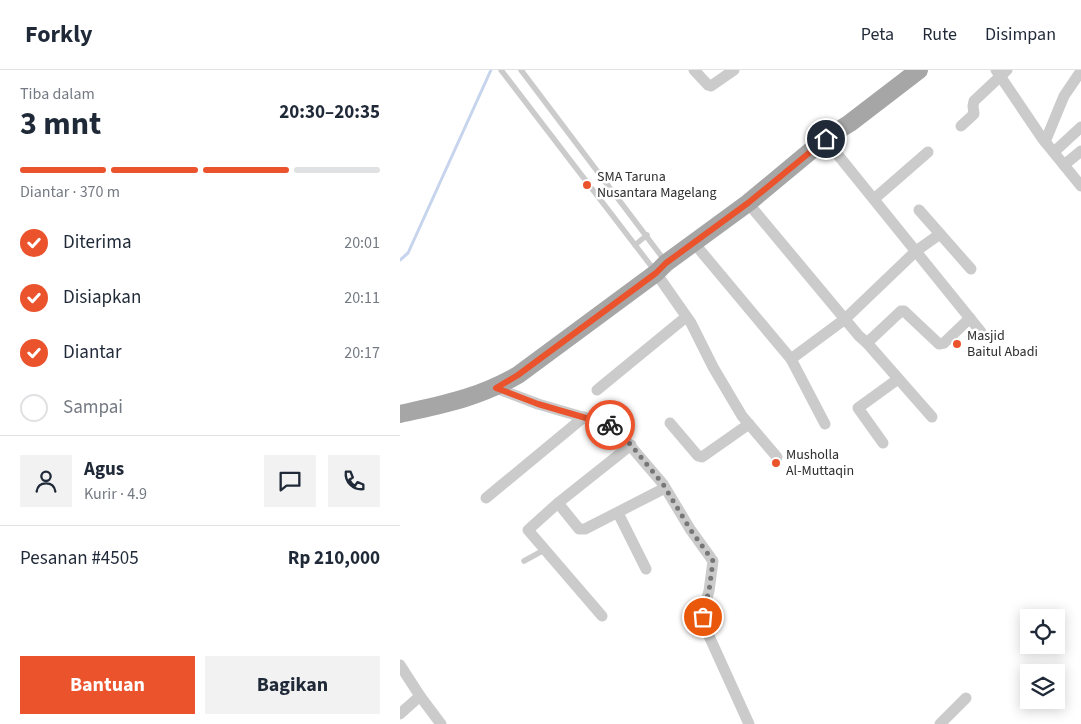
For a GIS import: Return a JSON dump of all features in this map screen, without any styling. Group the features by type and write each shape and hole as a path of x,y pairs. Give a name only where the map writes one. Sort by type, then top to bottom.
{"main road":[{"path":"400,414 474,396 496,388 518,375 748,203 826,139 919,70"}],"street":[{"path":"694,70 711,86 734,70"},
{"path":"1045,142 1064,96 1081,71"},
{"path":"960,126 974,114 974,101 1001,72 1045,142 1081,186"},
{"path":"1054,152 1081,128"},
{"path":"826,139 981,332"},
{"path":"1064,165 1081,151"},
{"path":"874,199 928,152"},
{"path":"748,203 845,319 932,417"},
{"path":"919,210 971,269"},
{"path":"791,359 845,319 916,251 940,234"},
{"path":"694,243 791,359 825,424"},
{"path":"661,268 713,367 742,416 777,457"},
{"path":"866,342 901,311 904,311 939,344 944,343 970,318"},
{"path":"597,390 686,317"},
{"path":"883,443 858,408 898,379"},
{"path":"496,388 538,404 610,425 631,445 665,488 690,529 713,561 703,617 709,636 749,724"},
{"path":"486,498 584,417"},
{"path":"670,423 698,456 702,457 749,424"},
{"path":"602,616 528,530 558,503 631,445"},
{"path":"558,503 579,529 582,530 665,488"},
{"path":"618,513 646,569"},
{"path":"400,665 441,724"},
{"path":"400,714 420,696"},
{"path":"940,724 966,698"}],"lane":[{"path":"501,70 635,245 661,268"},
{"path":"521,70 647,235 661,268"},
{"path":"635,245 647,235"},
{"path":"524,562 544,550"}],"waterway":[{"path":"400,260 408,253 491,70"}],"way so far":[{"path":"610,425 631,445 663,484 690,529 713,561 703,617"}],"place":[{"name":"SMA Taruna Nusantara Magelang","path":"587,185"},
{"name":"Masjid Baitul Abadi","path":"957,344"},
{"name":"Musholla Al-Muttaqin","path":"776,463"}],"route":[{"path":"610,425 538,404 496,388 518,375 656,273 666,263 748,203 826,139"}]}
